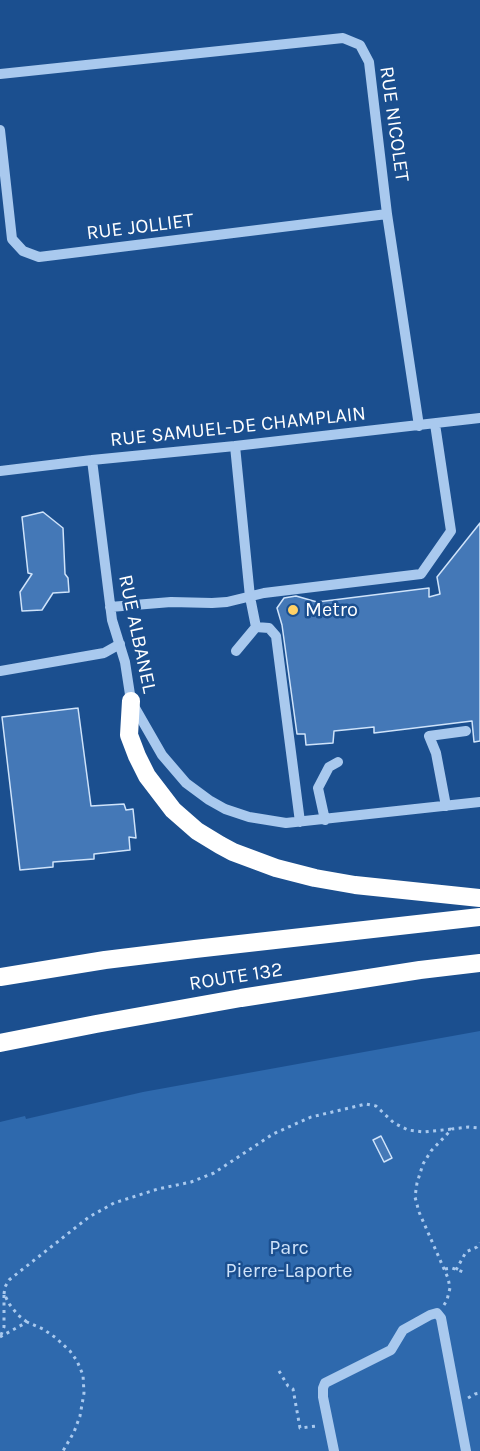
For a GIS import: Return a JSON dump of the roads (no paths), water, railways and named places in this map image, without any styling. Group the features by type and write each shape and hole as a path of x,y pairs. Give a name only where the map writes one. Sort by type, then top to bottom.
{"highway":[{"path":"131,701 129,735 141,766 173,810 214,842 276,868 315,878 354,885 480,898"},
{"name":"ROUTE 132","path":"0,976 195,949 480,917"},
{"name":"ROUTE 132","path":"0,1043 230,1000 420,970 480,963"}],"street":[{"name":"RUE NICOLET","path":"0,74 343,38 360,45 369,62 387,214 419,426"},
{"name":"RUE JOLLIET","path":"0,130 12,239 23,251 39,257 387,214"},
{"name":"RUE SAMUEL-DE CHAMPLAIN","path":"0,471 480,418"},
{"path":"110,607 171,602 227,602 264,593 421,574 451,531 435,424"},
{"path":"236,446 250,597 256,627"},
{"name":"RUE ALBANEL","path":"92,460 110,607 125,662 131,701 165,760 186,783 225,809 273,822 325,820 480,802"},
{"path":"236,651 256,627"},
{"path":"256,627 269,628 276,636 300,822"},
{"path":"0,671 104,653 120,644"},
{"path":"446,806 436,753 429,736 466,731"},
{"path":"325,820 318,789 329,767 338,762"},
{"path":"334,1451 323,1397 325,1383 390,1350 403,1330 437,1313 441,1318 466,1451"}],"place":[{"name":"Metro","path":"293,610"}],"park label":[{"name":"Parc Pierre-Laporte","path":"289,1260"}]}
